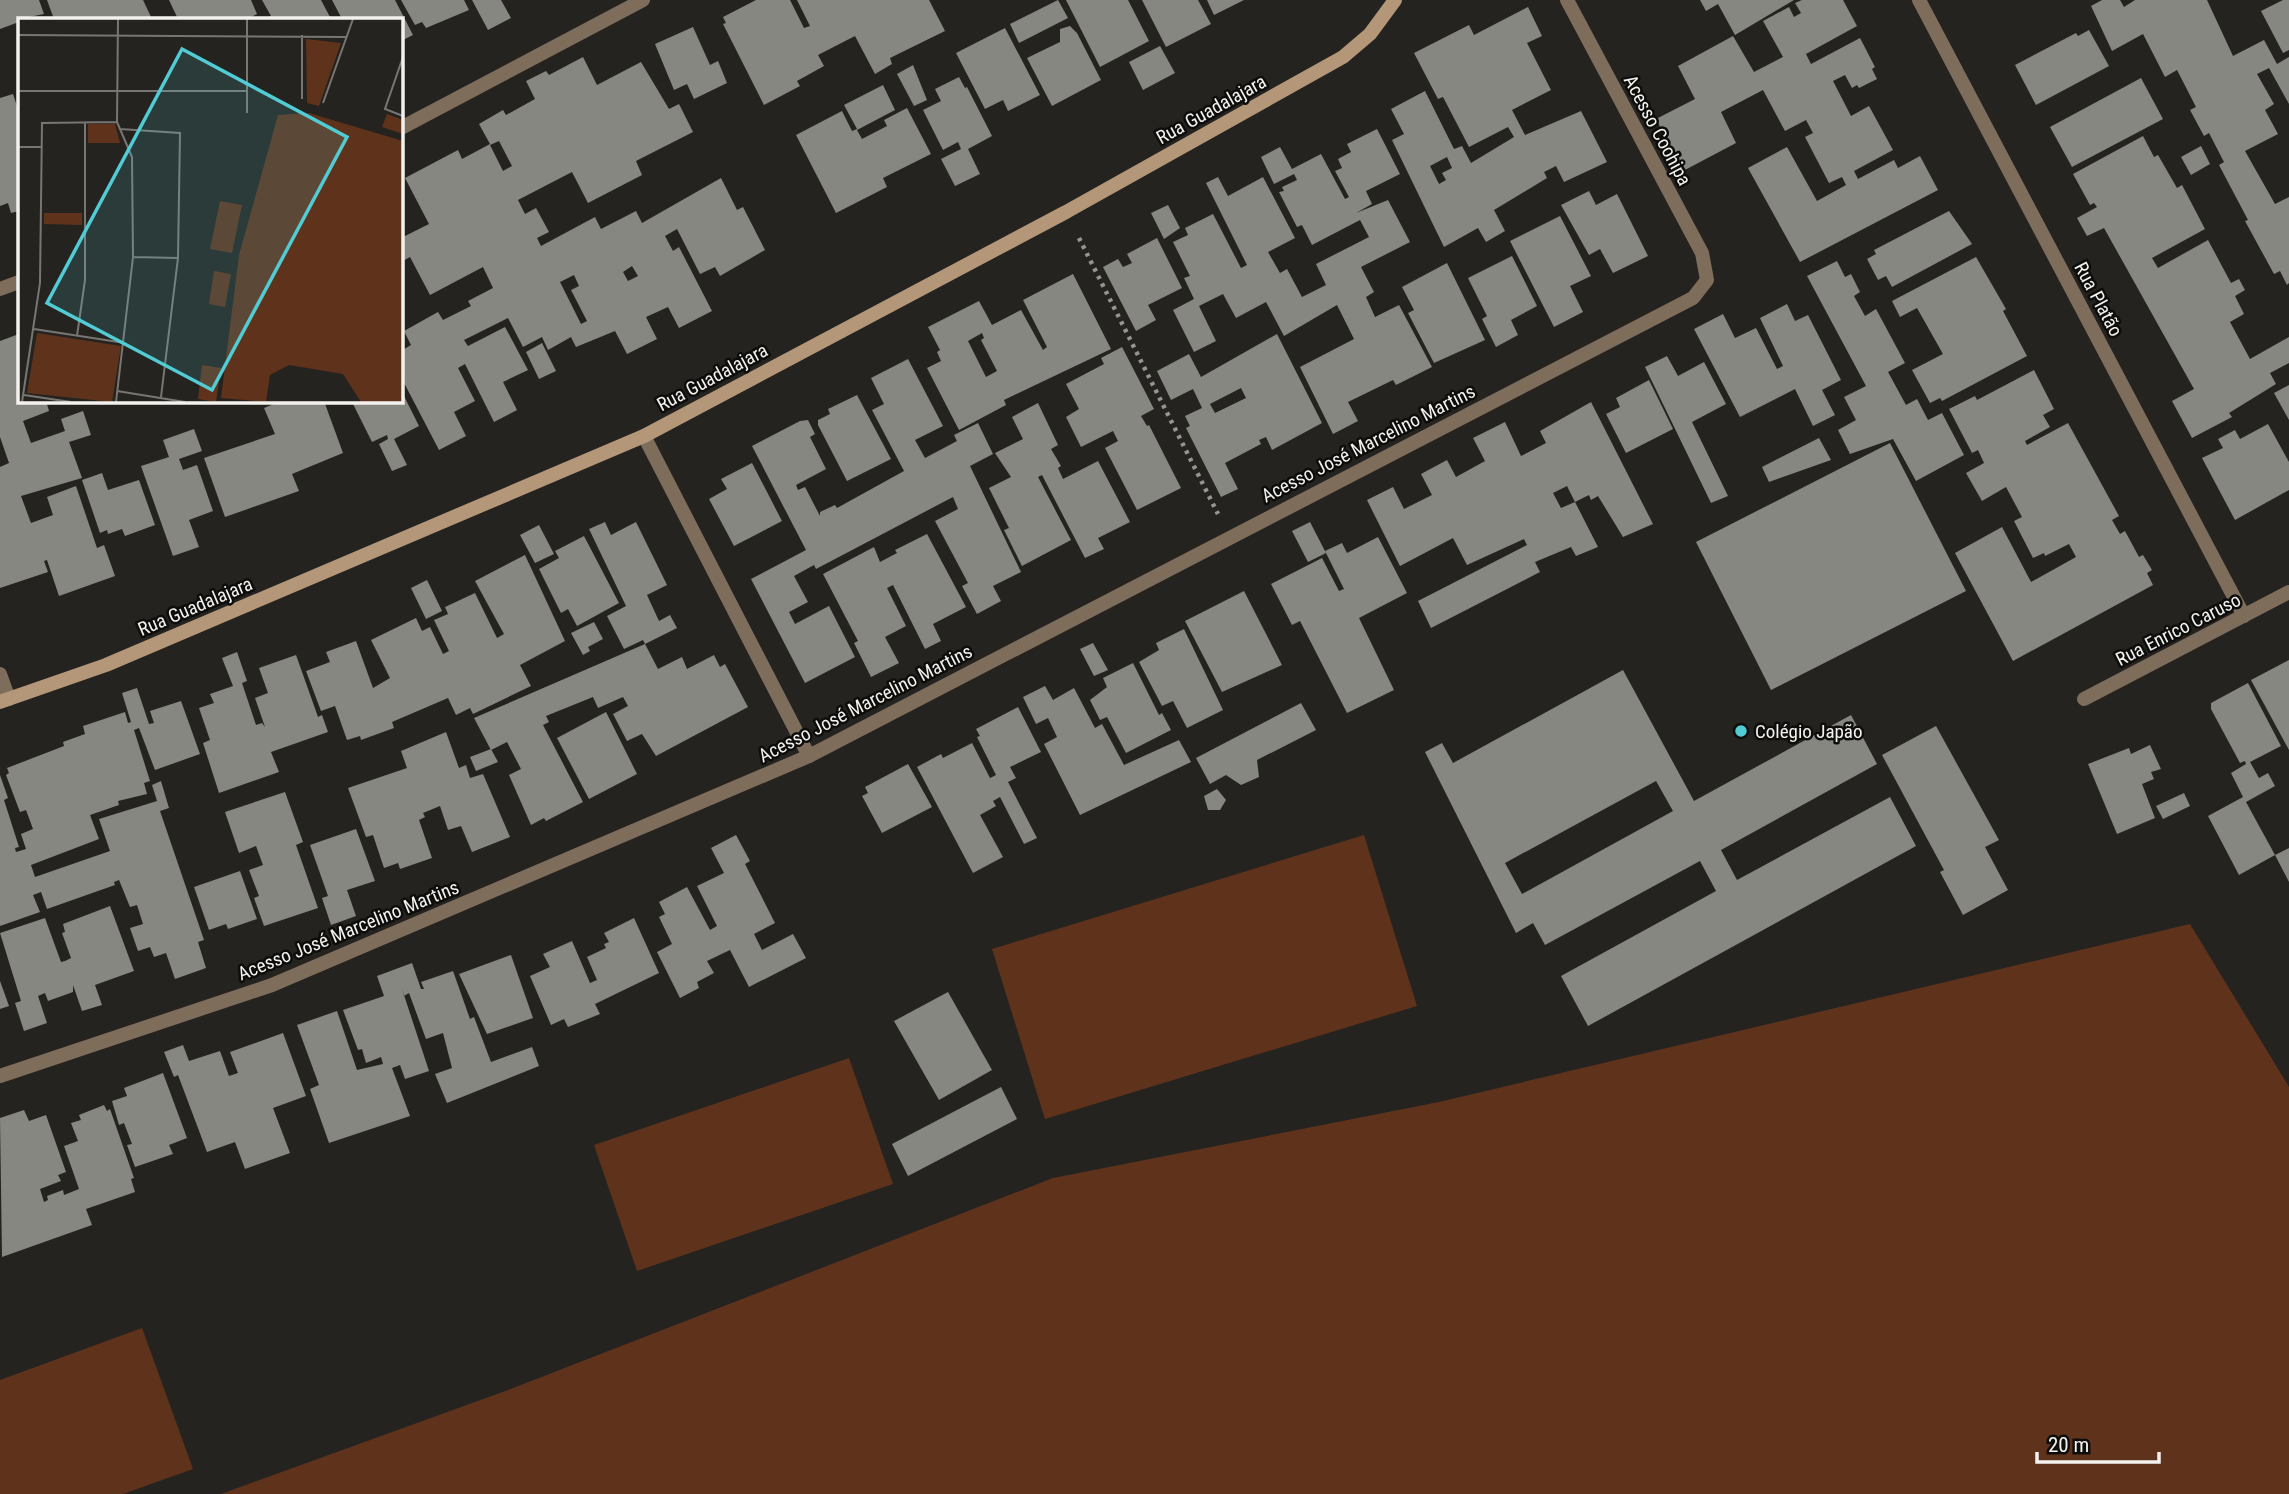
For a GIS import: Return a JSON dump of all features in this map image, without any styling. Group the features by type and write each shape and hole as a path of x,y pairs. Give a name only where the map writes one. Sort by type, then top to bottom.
{"main road":[{"name":"Rua Guadalajara","path":"4,701 106,665 644,436 1066,212 1343,57 1370,34 1395,0"}],"street":[{"path":"402,127 643,0"},
{"name":"Acesso Coohipa","path":"1567,0 1702,253 1707,281"},
{"name":"Rua Platão","path":"1919,0 2244,616"},
{"name":"Acesso José Marcelino Martins","path":"0,1076 272,985 809,756 1229,536 1693,298 1707,281"},
{"path":"0,289 18,282"},
{"path":"644,436 809,756"},
{"name":"Rua Enrico Caruso","path":"2084,699 2289,592"},
{"path":"0,674 4,701"}],"path":[{"path":"1066,212 1229,536"}],"shaded area":[{"path":"1364,835 1417,1006 1045,1119 992,949"},
{"path":"2190,924 2289,1087 2289,1494 221,1494 508,1390 1053,1178 1439,1102"},
{"path":"849,1058 893,1184 637,1271 594,1145"},
{"path":"142,1328 193,1469 123,1494 0,1494 0,1380"}],"building":[{"path":"0,0 39,0 44,14 18,18 18,22 0,29"},
{"path":"47,0 143,0 152,18 54,18"},
{"path":"169,0 251,0 257,14 249,18 178,18"},
{"path":"262,0 321,0 330,18 266,18 271,16"},
{"path":"332,0 395,0 413,35 402,40 402,18 341,18"},
{"path":"401,0 464,0 469,10 426,28 422,22 415,25"},
{"path":"472,0 501,0 511,18 488,30"},
{"path":"756,0 790,0 804,28 810,26 797,0 929,0 945,31 890,58 892,64 875,74 855,36 818,55 824,66 797,81 800,86 764,105 723,24 726,23 723,17"},
{"path":"1058,0 1068,18 1019,43 1010,24"},
{"path":"1066,0 1128,0 1149,41 1100,67"},
{"path":"1142,0 1198,0 1211,24 1166,47"},
{"path":"1207,0 1244,0 1214,15"},
{"path":"1700,0 1794,0 1735,35 1718,4 1706,11"},
{"path":"1802,0 1843,0 1857,26 1806,54 1811,64 1860,38 1875,67 1872,69 1877,79 1859,88 1857,85 1852,88 1845,75 1833,81 1851,116 1869,106 1893,150 1854,171 1858,179 1894,160 1898,168 1920,156 1938,190 1800,262 1748,168 1787,147 1817,201 1846,185 1842,177 1829,183 1805,137 1813,133 1806,120 1785,131 1763,90 1721,112 1736,143 1683,171 1656,119 1695,99 1678,66 1733,36 1754,72 1783,57 1763,21 1789,7 1794,17 1801,13 1795,3"},
{"path":"2102,0 2120,0 2124,7 2135,0 2207,0 2233,56 2264,40 2277,64 2289,57 2289,104 2269,68 2257,74 2274,104 2265,110 2278,134 2245,151 2275,204 2289,197 2287,285 2280,271 2274,274 2245,221 2248,220 2219,165 2224,162 2209,133 2204,136 2190,110 2196,107 2177,70 2165,77 2143,34 2112,51 2091,6"},
{"path":"2283,0 2289,0 2289,50 2283,53 2261,11"},
{"path":"1528,7 1542,36 1527,43 1551,90 1512,110 1525,135 1581,111 1607,162 1564,182 1556,166 1544,172 1547,178 1494,210 1505,231 1486,242 1478,228 1444,247 1392,140 1404,134 1391,109 1425,91 1454,149 1462,146 1471,163 1514,137 1508,127 1469,147 1443,97 1438,99 1414,53 1469,25 1474,35","holes":["1447,157 1452,168 1442,173 1446,180 1439,184 1430,166"]},
{"path":"1070,26 1077,33 1101,80 1052,106 1027,58 1060,42 1060,29"},
{"path":"693,27 710,65 718,61 727,83 694,99 687,84 674,90 655,44"},
{"path":"1005,28 1040,95 1008,111 1003,100 985,109 956,53"},
{"path":"2089,30 2109,66 2036,105 2015,65 2076,33 2078,36"},
{"path":"1160,46 1175,73 1143,90 1129,62"},
{"path":"583,57 597,85 641,62 669,109 679,104 693,132 636,161 642,175 588,203 572,172 518,200 525,214 536,208 549,232 537,238 541,246 595,217 601,229 636,211 642,223 721,178 737,210 743,207 765,250 720,276 715,267 700,274 677,229 665,236 673,251 679,247 712,311 679,328 668,307 646,317 657,339 627,354 615,331 576,347 571,337 548,350 542,337 523,347 508,318 464,340 468,346 505,327 528,370 503,382 517,410 494,422 465,364 458,368 475,401 454,412 466,436 439,450 402,379 402,350 411,345 404,331 438,312 443,320 471,306 468,301 493,288 483,267 430,295 410,257 402,261 402,238 429,224 405,178 458,150 462,159 490,144 479,124 503,110 506,115 535,99 526,81 546,71 549,75","holes":["499,141 512,166 503,171 490,145","632,266 638,276 628,281 623,272","574,275 579,286 571,290 587,321 581,324 560,282"]},
{"path":"913,65 927,100 914,106 897,74"},
{"path":"959,77 965,88 967,87 992,136 968,149 980,174 955,186 941,159 961,149 958,142 943,150 923,110 941,101 935,89"},
{"path":"2141,78 2163,119 2072,167 2050,127"},
{"path":"883,85 895,110 857,130 862,139 887,126 884,120 907,108 931,154 883,178 887,187 836,213 796,135 842,111 852,131 857,129 844,105"},
{"path":"13,94 18,109 18,211 11,213 8,203 0,206 0,98"},
{"path":"1377,129 1400,174 1366,191 1372,204 1356,213 1388,200 1410,242 1361,267 1374,292 1366,297 1375,317 1399,305 1432,367 1396,385 1393,380 1348,402 1358,421 1333,434 1300,367 1354,339 1337,305 1284,336 1266,302 1236,318 1223,294 1199,306 1216,341 1194,352 1173,310 1194,299 1184,278 1190,276 1173,242 1188,235 1185,228 1213,214 1241,268 1247,265 1206,183 1218,177 1228,196 1263,177 1295,238 1268,252 1280,273 1287,269 1302,297 1326,285 1316,264 1369,237 1360,220 1312,245 1302,225 1297,227 1279,192 1284,191 1282,187 1297,180 1294,174 1274,184 1261,157 1280,147 1292,169 1321,154 1345,199 1349,197 1335,171 1342,168 1338,159 1351,152 1347,144"},
{"path":"2143,136 2154,157 2158,155 2177,188 2182,185 2205,229 2152,258 2158,268 2208,240 2231,283 2239,279 2245,290 2235,296 2244,314 2230,322 2250,359 2289,337 2289,363 2270,373 2276,384 2229,413 2232,417 2192,438 2172,401 2194,389 2104,228 2087,236 2077,218 2097,207 2094,203 2090,205 2073,174"},
{"path":"2201,146 2210,164 2191,175 2181,157"},
{"path":"1589,191 1596,205 1617,194 1648,256 1613,273 1600,249 1589,255 1561,205"},
{"path":"1168,205 1180,228 1164,239 1151,213"},
{"path":"1949,211 1972,244 1892,287 1886,276 1878,280 1867,259 1876,254 1874,250"},
{"path":"1560,216 1591,276 1570,286 1583,312 1554,327 1510,241"},
{"path":"1157,238 1182,288 1148,305 1156,320 1136,331 1103,267 1118,259 1123,267 1132,263 1127,254"},
{"path":"1512,256 1537,306 1511,320 1518,335 1496,347 1482,319 1487,316 1468,278"},
{"path":"1976,257 2006,309 2003,311 2027,356 1942,401 1940,398 1930,403 1912,370 1943,354 1917,308 1900,317 1892,301"},
{"path":"1837,261 1845,277 1851,274 1860,292 1854,296 1865,316 1876,309 1905,363 1888,372 1906,405 1917,399 1928,420 1942,413 1964,455 1916,481 1893,439 1850,454 1838,430 1856,420 1844,397 1866,386 1807,276"},
{"path":"1447,263 1485,340 1434,363 1408,313 1414,310 1402,287"},
{"path":"1073,274 1111,349 1004,400 1006,405 959,430 927,368 941,361 937,352 940,350 928,327 979,301 992,325 1021,310 1043,350 1047,347 1023,300","holes":["982,333 984,338 981,340 997,371 986,377 968,341"]},
{"path":"1787,304 1795,321 1808,315 1841,380 1822,390 1835,415 1813,426 1795,389 1740,417 1694,329 1723,314 1735,338 1756,328 1777,369 1783,366 1760,318"},
{"path":"18,334 18,402 46,402 49,411 23,421 31,443 65,431 61,419 83,411 91,435 69,442 82,478 21,496 31,523 53,515 47,497 76,486 97,548 104,545 115,576 59,596 47,560 44,561 48,572 0,588 0,467 9,463 0,437 0,341"},
{"path":"1277,334 1322,423 1272,450 1266,437 1259,440 1261,444 1225,463 1238,489 1221,497 1186,428 1190,426 1185,416 1202,408 1193,389 1171,400 1157,371 1189,354 1201,377","holes":["1241,388 1246,398 1215,413 1210,404"]},
{"path":"542,343 556,371 539,379 526,352"},
{"path":"1122,347 1154,409 1141,416 1147,426 1149,425 1181,488 1137,510 1105,448 1118,441 1113,431 1081,447 1066,417 1079,409 1066,384 1104,364 1101,358"},
{"path":"1667,356 1678,376 1704,362 1726,404 1692,422 1728,496 1711,503 1645,367"},
{"path":"908,359 943,426 915,440 925,458 957,441 954,435 978,423 993,454 970,466 1021,572 993,586 1001,601 977,614 962,586 968,583 935,521 958,509 953,497 816,569 814,565 794,576 808,602 789,612 795,624 829,606 855,657 805,683 751,579 806,550 752,446 800,421 808,420 815,434 810,437 826,469 796,485 798,490 805,487 820,516 820,512 835,505 837,508 904,471 872,410 884,404 871,378"},
{"path":"2034,370 2054,409 2043,415 2050,427 2025,441 2027,445 2068,423 2119,516 2112,520 2120,534 2125,531 2139,557 2143,555 2152,570 2147,573 2153,585 2013,661 1955,553 2002,527 2031,582 2076,557 2069,544 2045,556 2044,553 2033,558 2014,521 2022,517 2006,487 1982,501 1966,473 1984,463 1978,450 1972,453 1949,409 1975,396 1977,400"},
{"path":"1649,380 1673,429 1626,453 1606,414 1620,407 1616,398"},
{"path":"2289,385 2289,420 2274,393"},
{"path":"402,392 419,426 394,439 407,465 392,471 379,444 388,439 387,435 372,442 353,404 402,402"},
{"path":"857,395 891,459 847,481 818,425 818,420 830,414 828,409"},
{"path":"279,402 324,402 343,453 292,474 299,491 225,517 204,458 275,434 264,408"},
{"path":"1591,402 1653,524 1623,537 1598,496 1591,500 1589,495 1575,502 1598,547 1576,556 1571,547 1535,562 1540,572 1431,628 1418,601 1527,545 1524,539 1467,565 1453,538 1400,566 1367,500 1393,487 1404,509 1432,495 1421,474 1447,460 1456,477 1485,461 1473,438 1505,422 1521,456 1546,443 1540,431","holes":["1567,486 1575,502 1561,508 1553,493"]},
{"path":"1038,403 1058,445 1051,449 1061,466 1058,468 1063,479 1098,461 1130,522 1098,538 1104,549 1085,558 1042,475 1038,477 1071,540 1022,566 1004,530 1009,528 989,488 1011,477 995,453 1023,439 1012,417"},
{"path":"2268,424 2289,462 2289,490 2235,520 2202,458 2223,448 2218,439 2235,430 2240,439"},
{"path":"194,429 202,451 179,459 183,470 197,465 213,511 189,520 199,547 173,556 141,466 169,457 163,440"},
{"path":"1819,438 1831,460 1769,482 1762,467"},
{"path":"1890,443 1966,591 1771,690 1696,542"},
{"path":"752,463 782,521 734,546 709,499 727,489 721,479"},
{"path":"102,473 108,490 139,480 155,525 125,536 122,529 108,534 107,530 100,533 82,480"},
{"path":"605,522 611,535 636,522 667,585 647,595 659,621 670,615 677,628 645,644 643,640 624,649 607,616 626,606 589,529"},
{"path":"1310,522 1326,553 1308,562 1292,531"},
{"path":"539,525 554,554 535,563 520,535"},
{"path":"927,534 966,607 933,624 941,641 925,649 893,585 887,588 906,626 885,637 899,663 871,677 854,643 858,641 823,574 874,547 880,562 897,553 895,550"},
{"path":"584,536 619,603 577,626 568,609 561,613 539,569 559,558 555,551"},
{"path":"1378,537 1407,593 1359,618 1394,690 1347,713 1300,621 1292,625 1271,584 1322,558 1339,591 1344,589 1325,551 1342,543 1347,553"},
{"path":"525,555 565,641 520,665 531,686 473,714 470,708 456,715 448,698 392,722 394,728 361,740 360,736 347,740 335,706 321,711 306,671 330,662 326,652 356,641 373,688 390,678 371,640 416,618 422,631 430,627 443,654 449,651 434,620 448,614 445,607 475,593 497,638 504,634 475,581"},
{"path":"427,580 442,611 426,619 411,588"},
{"path":"1244,591 1282,665 1222,692 1185,621"},
{"path":"594,622 603,639 588,647 590,651 583,655 571,633"},
{"path":"1184,629 1223,710 1187,728 1173,701 1162,706 1139,662 1159,650 1156,643"},
{"path":"1093,643 1108,670 1094,676 1080,649"},
{"path":"645,644 658,669 682,657 687,669 714,655 720,667 725,664 748,707 656,756 642,734 627,741 613,714 628,706 623,697 598,708 593,697 546,716 549,722 543,725 583,802 546,821 544,818 531,825 509,775 521,769 507,742 491,750 474,718"},
{"path":"237,652 247,681 242,683 256,725 262,723 265,727 255,698 268,693 259,668 296,655 318,717 322,715 328,732 271,752 279,772 219,793 203,743 210,740 199,708 214,703 210,694 233,686 222,658"},
{"path":"2289,660 2289,750 2251,680"},
{"path":"1133,663 1159,715 1162,713 1171,730 1126,753 1107,717 1100,720 1090,700 1107,687 1103,678"},
{"path":"1623,670 1694,801 1851,715 1877,764 1721,850 1737,880 1890,797 1916,846 1588,1026 1561,976 1716,891 1700,861 1545,945 1533,923 1516,933 1425,752 1442,743 1453,763","holes":["1656,781 1673,811 1522,894 1505,863"]},
{"path":"2248,683 2281,746 2250,762 2259,778 2268,773 2275,786 2246,802 2275,855 2239,875 2208,816 2243,797 2231,773 2246,764 2245,761 2240,763 2211,709 2211,703"},
{"path":"1045,686 1053,700 1074,688 1095,728 1102,724 1124,765 1179,740 1191,762 1080,815 1044,744 1057,737 1048,718 1036,724 1023,697"},
{"path":"137,688 149,724 154,723 150,711 181,701 200,754 155,770 139,728 134,730 150,781 144,783 147,794 118,801 119,805 90,815 99,839 31,865 35,877 110,851 99,819 157,801 152,785 161,781 169,808 160,811 204,940 198,942 206,968 175,979 166,953 154,957 150,947 138,951 130,928 143,924 137,905 130,907 119,880 114,882 115,885 47,909 41,892 33,895 40,912 0,926 0,775 8,798 4,800 19,847 15,848 16,852 26,849 21,834 33,829 26,810 20,812 6,775 9,773 7,768 64,746 63,742 85,734 83,726 125,712 128,723 131,722 122,693"},
{"path":"1301,703 1316,730 1257,760 1259,777 1241,785 1226,775 1210,784 1196,758"},
{"path":"1018,707 1041,752 1010,767 1016,778 1008,782 1037,838 1024,844 1000,797 993,801 996,806 980,815 1003,857 973,873 917,767 941,754 943,758 972,743 990,778 996,775 977,737 980,736 976,729"},
{"path":"606,712 637,774 589,799 557,738"},
{"path":"1936,726 1999,840 1985,847 2008,890 1963,915 1940,872 1944,870 1882,755"},
{"path":"446,732 459,768 466,765 470,778 483,774 510,837 472,852 461,826 448,830 440,806 423,813 425,817 419,820 432,858 400,869 398,863 384,868 373,835 366,837 348,788 407,768 401,751"},
{"path":"2150,745 2161,769 2151,772 2154,779 2142,784 2155,818 2117,834 2088,764 2129,748 2131,754"},
{"path":"491,749 498,762 476,771 470,757"},
{"path":"908,764 932,807 882,833 862,796 868,793 865,787"},
{"path":"1217,789 1226,800 1220,810 1208,810 1204,796"},
{"path":"285,792 303,842 296,845 318,908 264,926 254,898 259,896 249,870 263,865 256,846 239,853 225,812"},
{"path":"2184,793 2190,806 2163,819 2156,806"},
{"path":"356,829 375,881 347,890 356,916 331,925 322,898 328,896 310,845"},
{"path":"736,835 750,861 745,864 775,923 754,934 762,950 793,934 806,958 749,987 730,950 707,961 714,973 697,982 699,988 680,998 657,952 672,944 659,917 665,914 659,902 687,887 710,930 717,926 697,886 724,873 711,848"},
{"path":"2289,848 2289,882 2275,855"},
{"path":"240,871 257,919 228,929 226,924 209,930 194,887"},
{"path":"110,906 134,971 95,985 102,1005 82,1011 73,985 73,992 48,1001 45,993 38,996 47,1023 24,1031 15,1003 21,1001 0,933 45,918 61,962 71,958 62,933 65,932 63,924"},
{"path":"634,918 659,973 595,1004 600,1014 568,1027 564,1019 551,1025 530,976 550,967 543,954 572,941 590,983 597,980 587,957 606,948 604,944 609,942 604,933"},
{"path":"511,955 533,1018 487,1034 459,974"},
{"path":"412,963 421,989 424,989 421,982 453,971 470,1019 474,1017 491,1062 532,1047 539,1066 447,1103 435,1074 452,1068 443,1033 426,1039 409,993 404,996 429,1071 405,1079 400,1065 392,1068 410,1116 329,1143 310,1089 319,1085 297,1025 337,1011 357,1070 383,1064 381,1057 366,1063 362,1049 358,1050 343,1010 384,996 377,976"},
{"path":"0,981 9,1006 0,1009"},
{"path":"948,992 992,1070 939,1100 894,1021"},
{"path":"283,1033 306,1096 273,1108 290,1153 245,1169 235,1142 207,1152 178,1075 174,1077 164,1052 183,1045 189,1061 220,1051 229,1076 238,1073 230,1052"},
{"path":"163,1073 187,1138 169,1145 173,1154 135,1167 127,1145 132,1144 124,1123 119,1125 112,1101 127,1096 124,1088"},
{"path":"1001,1087 1017,1119 908,1176 892,1144"},
{"path":"104,1105 107,1111 110,1109 134,1178 131,1179 135,1192 86,1209 92,1225 2,1257 0,1118 24,1110 29,1121 46,1115 66,1172 58,1175 61,1181 40,1189 44,1202 48,1200 47,1196 63,1190 64,1195 79,1189 64,1146 78,1141 71,1123 81,1120 79,1115"}],"place":[{"name":"Colégio Japão","path":"1741,731"}]}
